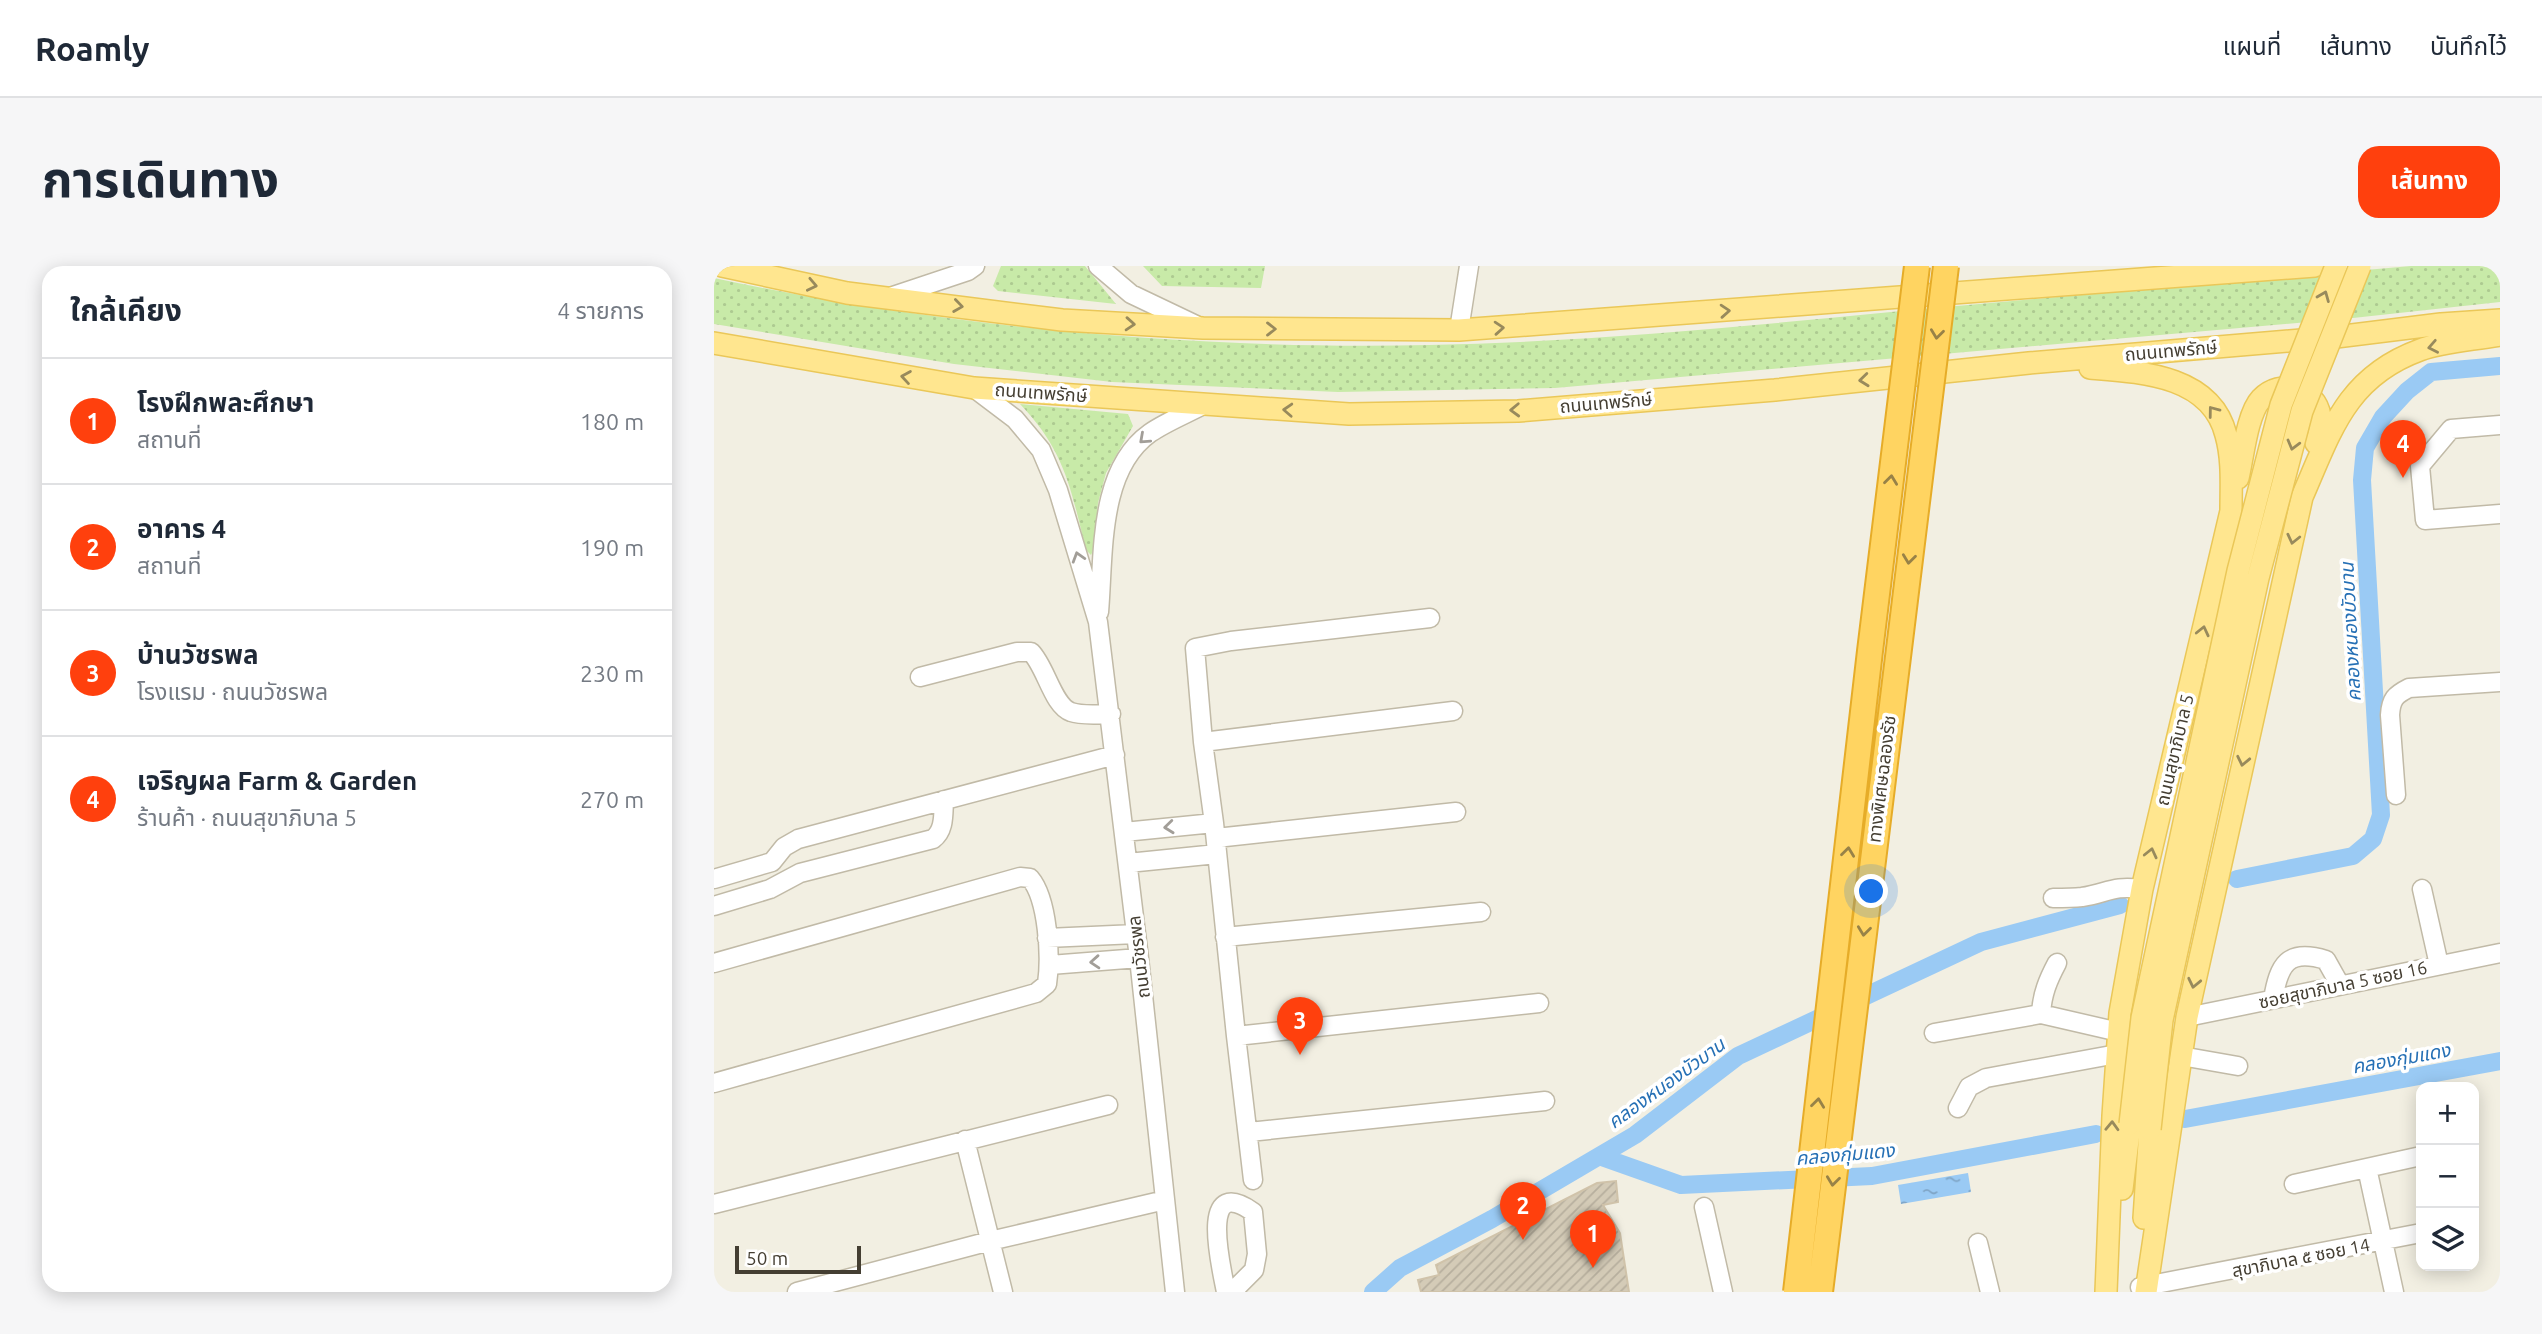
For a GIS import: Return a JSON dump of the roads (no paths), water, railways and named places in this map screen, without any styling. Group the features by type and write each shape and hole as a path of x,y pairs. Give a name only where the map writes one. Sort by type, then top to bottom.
{"highway":[{"name":"ทางพิเศษฉลองรัช","path":"1796,1292 1917,266"},
{"name":"ทางพิเศษฉลองรัช","path":"1820,1292 1946,266"}],"main road":[{"path":"722,266 847,293 1062,320 1203,328 1459,330 2315,266"},
{"path":"2029,288 2160,266"},
{"name":"ถนนสุขาภิบาล 5","path":"2143,1289 2140,1126 2142,1018 2238,571 2281,405 2336,266"},
{"name":"ถนนสุขาภิบาล 5","path":"2108,1292 2162,1020 2258,578 2302,411 2360,266"},
{"name":"ถนนเทพรักษ์","path":"714,343 974,388 1349,414 1518,411 1775,390 2029,363 2500,320"},
{"path":"2302,497 2337,417 2362,386 2387,365 2422,349 2500,335"},
{"name":"ถนนสุขาภิบาล 5","path":"2029,363 2165,377 2194,390 2217,413 2226,432 2231,459 2231,511 2142,889 2130,951 2117,1054 2108,1292"},
{"path":"2143,1289 2187,1017 2302,497 2320,429 2321,418 2312,398 2303,391 2282,387 2262,397 2256,406 2231,511"}],"street":[{"path":"890,297 968,271 975,266"},
{"path":"1098,266 1131,295 1203,328"},
{"path":"1459,330 1469,266"},
{"name":"ถนนวัชรพล","path":"974,388 1015,419 1041,450 1058,490 1098,622 1111,714 1175,1292"},
{"name":"ถนนวัชรพล","path":"1098,622 1108,501 1128,454 1150,433 1203,405"},
{"path":"2500,425 2451,429 2420,466 2425,520 2500,514"},
{"path":"1253,1180 1194,653 1198,646 1430,618"},
{"path":"920,677 1017,652 1031,652 1039,660 1060,705 1072,713 1111,714"},
{"path":"2396,795 2390,715 2391,702 2397,694 2409,688 2500,682"},
{"path":"1203,742 1453,711"},
{"path":"714,879 772,862 785,847 798,839 1115,755"},
{"path":"714,905 770,890 800,873 933,839 942,827 944,800"},
{"path":"1128,863 1216,838 1456,812"},
{"path":"1124,832 1216,838"},
{"path":"714,963 1020,877 1030,878 1040,893 1050,965 1047,984 1036,993 714,1083"},
{"path":"2053,898 2083,897 2125,886 2142,889"},
{"path":"2423,889 2440,965"},
{"path":"1225,937 1481,912"},
{"path":"1047,938 1136,934"},
{"name":"ซอยสุขาภิบาล 5 ซอย 16","path":"2187,1017 2500,953"},
{"path":"2273,999 2277,973 2285,962 2298,956 2313,956 2326,960 2340,985"},
{"path":"1050,965 1139,958"},
{"path":"2041,1014 2042,998 2057,963"},
{"path":"1236,1036 1539,1003"},
{"path":"1934,1033 2041,1014 2119,1032"},
{"path":"1958,1108 1969,1087 1986,1078 2117,1054"},
{"path":"2181,1056 2238,1066"},
{"path":"1249,1132 1545,1101"},
{"path":"714,1203 1108,1105"},
{"path":"965,1140 1003,1292"},
{"path":"2294,1184 2416,1157"},
{"path":"2367,1168 2394,1292"},
{"path":"797,1292 990,1241 1165,1200"},
{"path":"1226,1292 1217,1245 1216,1223 1219,1211 1228,1205 1242,1205 1253,1212 1257,1254 1254,1270 1232,1292"},
{"path":"1704,1207 1723,1292"},
{"name":"สุขาภิบาล ๕ ซอย 14","path":"2143,1289 2209,1284 2416,1234"},
{"path":"1978,1243 1990,1292"}],"water":[{"path":"1968,1173 1971,1192 1901,1204 1898,1185"}],"waterway":[{"name":"คลองหนองบัวบาน","path":"2237,879 2353,856 2373,839 2381,815 2362,480 2365,448 2383,417 2407,391 2431,372 2500,366"},
{"name":"คลองหนองบัวบาน","path":"1373,1292 1400,1268 1492,1219 1635,1135 1738,1056 1981,942 2120,905"},
{"name":"คลองกุ่มแดง","path":"2185,1119 2500,1061"},
{"name":"คลองกุ่มแดง","path":"1599,1156 1681,1185 1872,1176 2096,1134"}],"place":[{"name":"เจริญผล Farm & Garden","path":"2403,478"},
{"name":"บ้านวัชรพล","path":"1300,1055"},
{"name":"อาคาร 4","path":"1523,1240"},
{"name":"โรงฝึกพละศึกษา","path":"1593,1268"}]}
